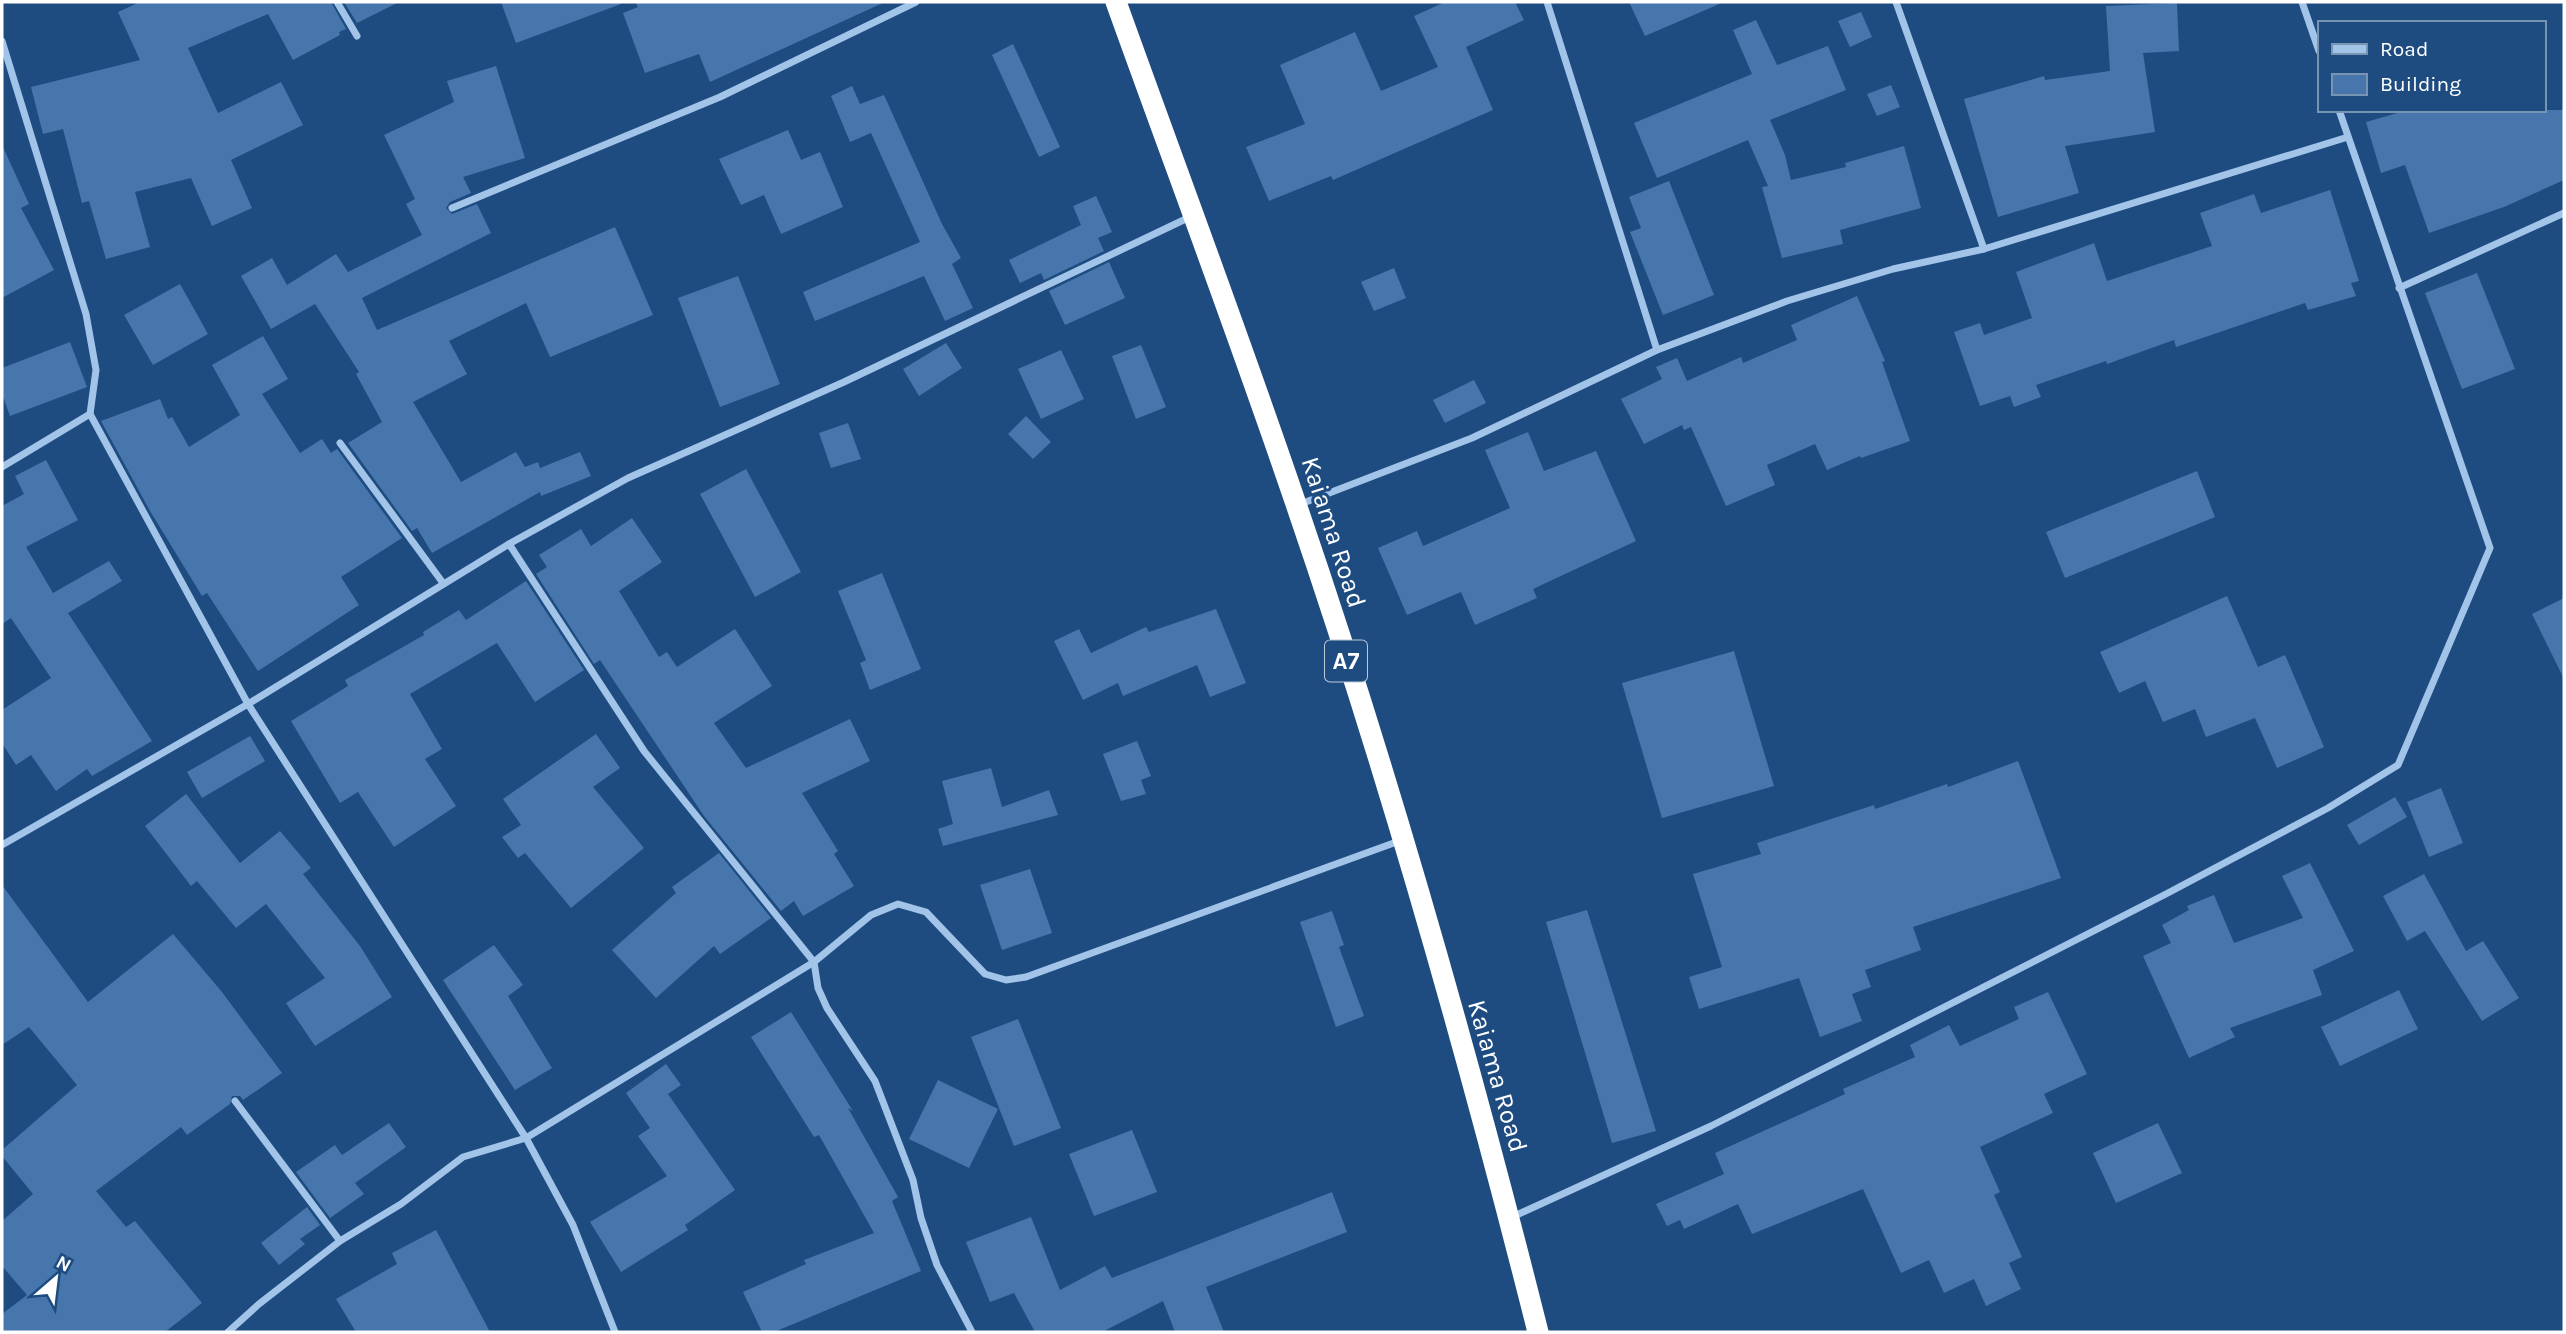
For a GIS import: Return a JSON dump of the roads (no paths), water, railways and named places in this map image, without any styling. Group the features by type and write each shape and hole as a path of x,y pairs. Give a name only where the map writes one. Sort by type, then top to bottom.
{"highway":[{"name":"Kaiama Road","path":"1116,2 1297,505 1402,840 1510,1219 1538,1332"}],"street":[{"path":"337,2 357,36"},
{"path":"452,208 720,97 916,2"},
{"path":"1547,2 1657,350"},
{"path":"1896,2 1984,249"},
{"path":"2302,2 2318,48"},
{"path":"2,41 86,314 96,370 90,414 248,704 526,1138 573,1225 615,1332"},
{"path":"1510,1219 1711,1126 2117,919 2328,808 2398,765 2490,548 2340,112"},
{"path":"1297,505 1472,438 1657,350 1787,301 1894,269 1984,249 2348,137"},
{"path":"2399,288 2564,213"},
{"path":"2,845 248,704 509,544 628,478 844,382 1193,216"},
{"path":"2,467 90,414"},
{"path":"340,443 443,583"},
{"path":"509,544 644,751 814,962 818,988 827,1008 875,1081 913,1180 921,1218 937,1265 972,1332"},
{"path":"228,1332 259,1304 340,1241 401,1204 463,1157 526,1138 814,962 871,915 898,904 926,912 985,974 1006,980 1026,977 1402,840"},
{"path":"235,1101 340,1241"}]}
